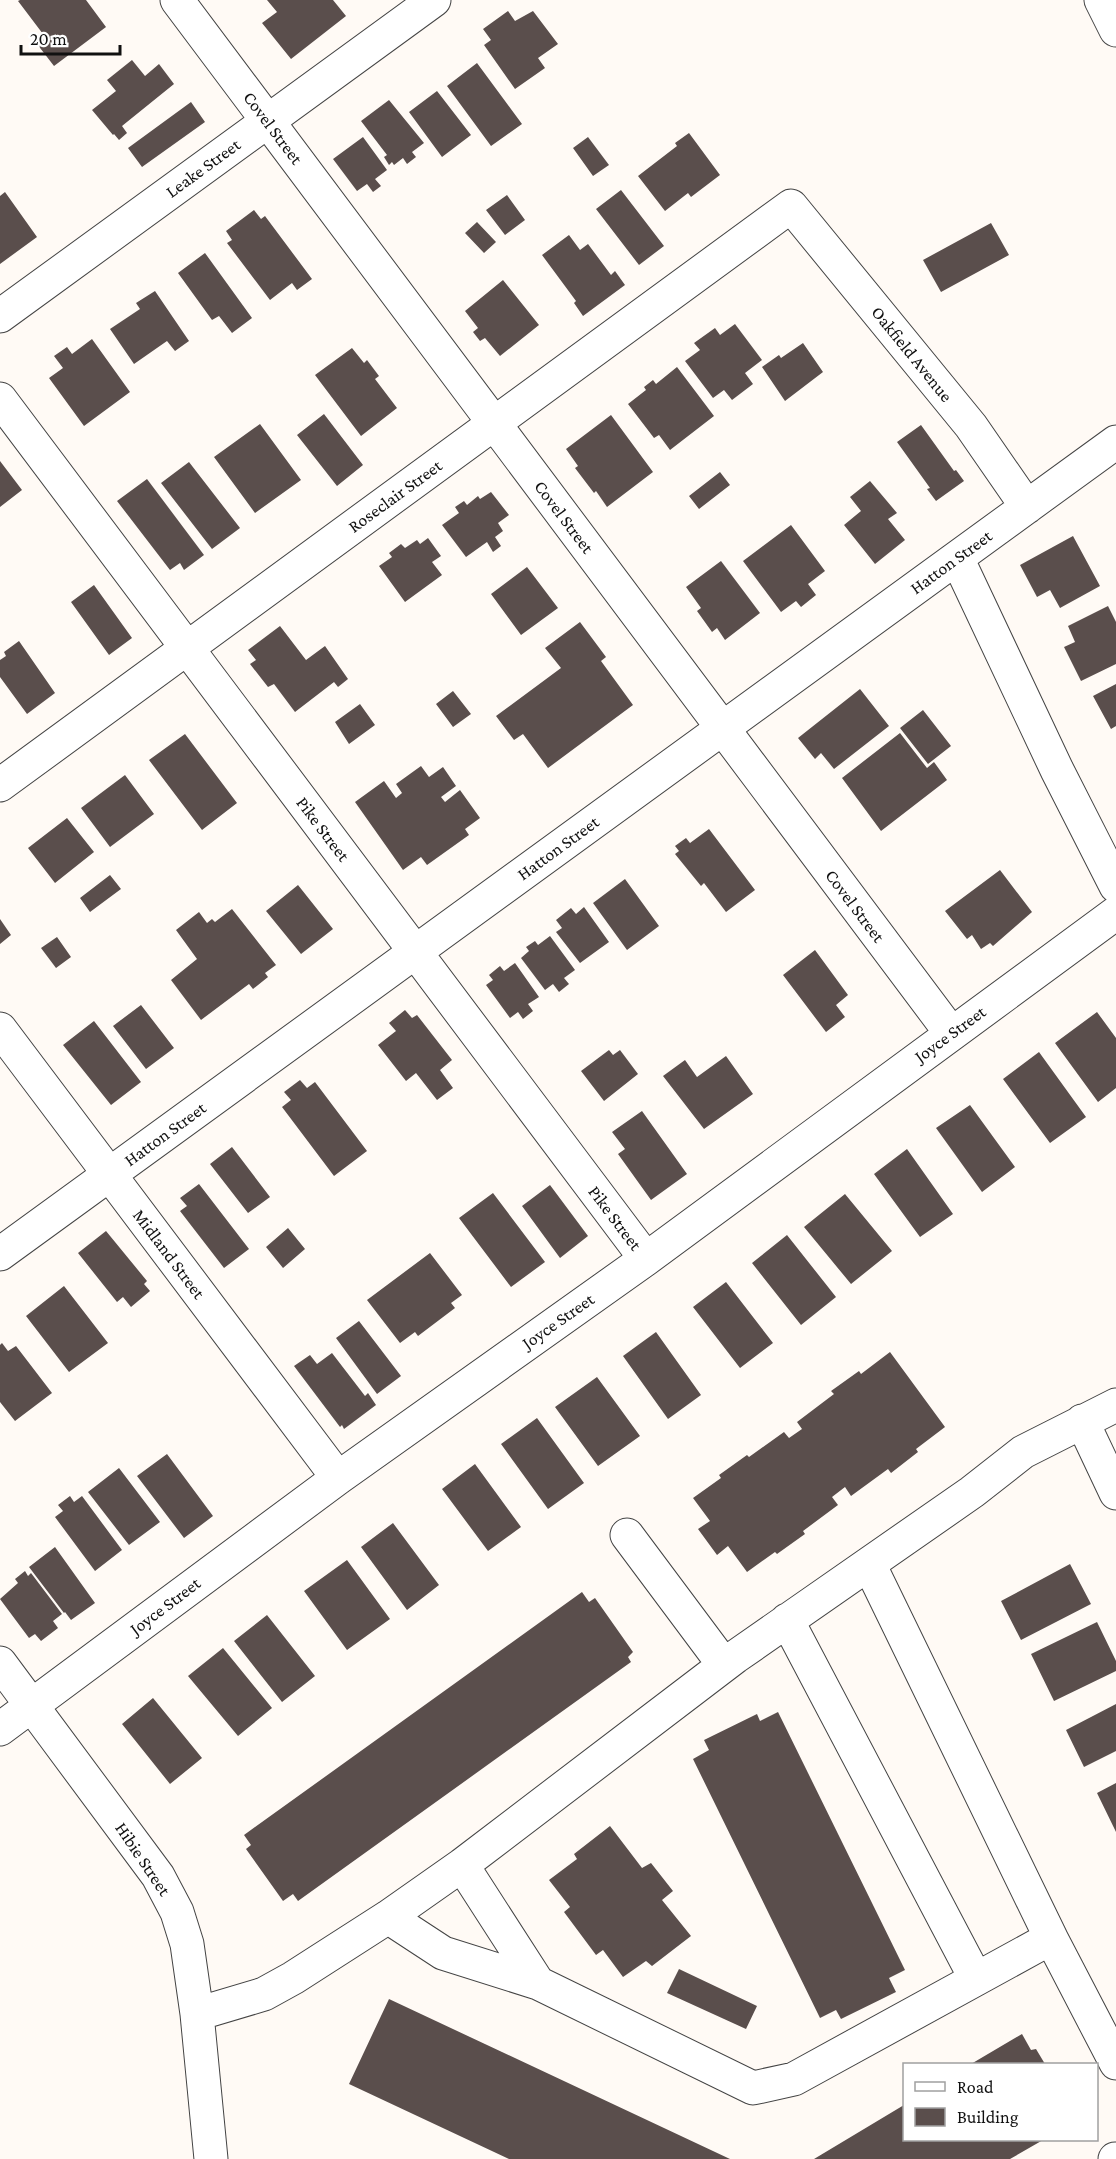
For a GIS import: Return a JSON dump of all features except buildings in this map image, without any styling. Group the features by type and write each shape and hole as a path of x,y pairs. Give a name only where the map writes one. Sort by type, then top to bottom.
{"street":[{"name":"Covel Street","path":"177,0 951,1034"},
{"name":"Leake Street","path":"0,316 434,0"},
{"path":"1101,0 1116,30"},
{"name":"Roseclair Street","path":"0,785 791,206"},
{"name":"Oakfield Avenue","path":"791,206 971,426 1027,507"},
{"name":"Pike Street","path":"0,399 646,1259"},
{"name":"Hatton Street","path":"0,1254 1116,442"},
{"path":"957,558 1057,770 1116,886"},
{"name":"Joyce Street","path":"0,1729 338,1478 646,1259 1116,913"},
{"name":"Midland Street","path":"0,1029 338,1478"},
{"path":"197,2014 264,1994 388,1917 462,1865 724,1665 972,1492 1023,1452 1116,1405"},
{"path":"1082,1421 1116,1494"},
{"path":"627,1535 724,1665"},
{"path":"869,1564 1051,1938 1116,2062"},
{"path":"787,1620 976,1979"},
{"name":"Hibie Street","path":"0,1664 158,1875 177,1912 187,1944 197,2014 211,2159"},
{"path":"462,1865 538,1983"},
{"path":"388,1917 443,1953 538,1983 753,2088 794,2079 1051,1938"}]}
